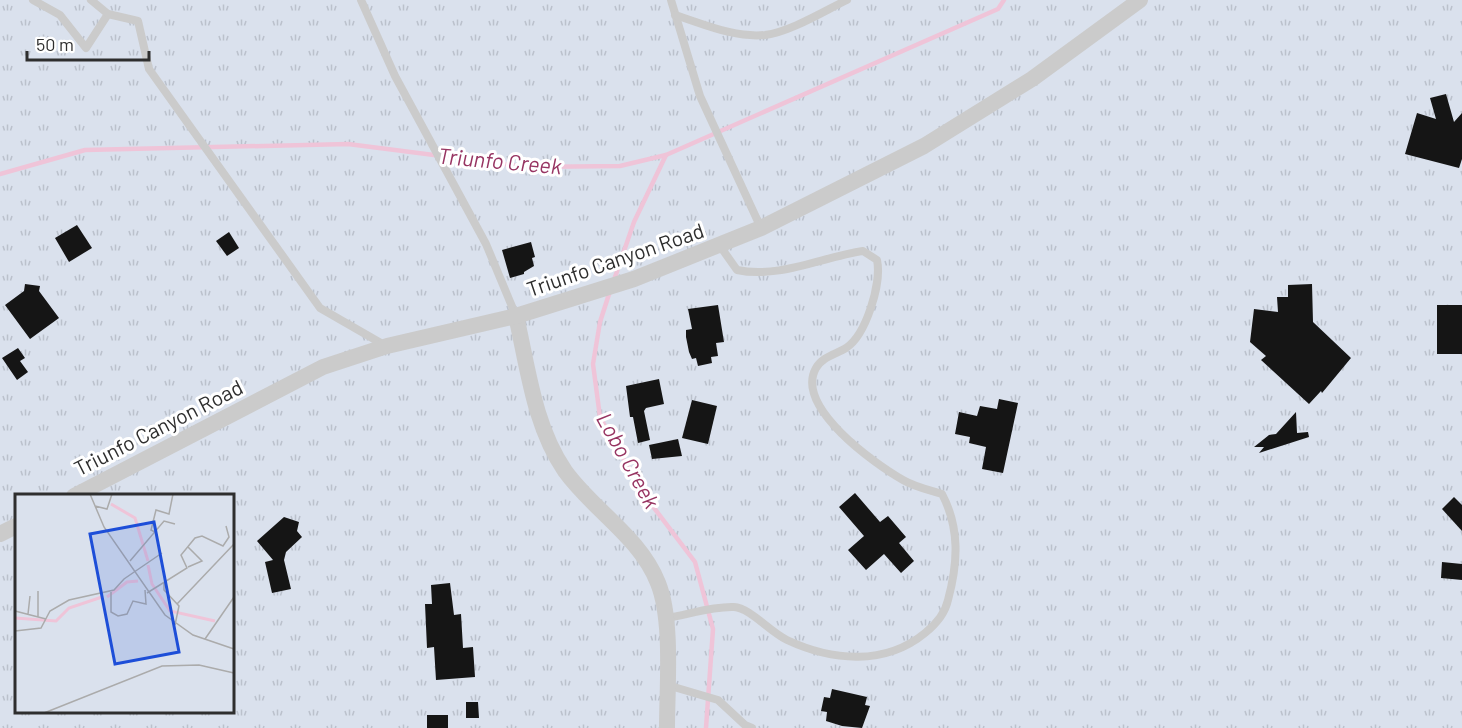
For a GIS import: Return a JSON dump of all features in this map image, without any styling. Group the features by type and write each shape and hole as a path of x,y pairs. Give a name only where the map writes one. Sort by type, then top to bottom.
{"street":[{"name":"Triunfo Canyon Road","path":"77,494 323,367 387,346 516,316 634,279 761,228 924,146 1032,79 1140,0"},
{"path":"516,316 541,423 553,452 567,473 643,556 659,585 666,618 667,728"},
{"path":"0,534 15,526"}],"lane":[{"path":"33,0 60,15 86,48 108,14"},
{"path":"92,0 108,14 138,21 149,69 320,308 387,346"},
{"path":"361,0 395,76 486,244 516,316"},
{"path":"671,0 700,96 761,228"},
{"path":"675,15 730,33 766,35 847,0"},
{"path":"666,618 733,607 747,610 757,621 786,640 821,653 852,658 887,654 912,645 935,625 947,606 956,551 954,516 942,494 903,480 854,447 829,421 815,398 813,381 816,368 828,356 846,348 862,327 875,295 880,272 877,260 863,251 799,268 747,272 737,270 720,246"},
{"path":"666,685 718,700 745,725 752,728"}],"green space":[{"path":"0,0 1462,0 1462,728 0,728"}],"building":[{"path":"1446,94 1454,122 1462,113 1462,159 1459,168 1405,154 1417,113 1436,119 1430,98"},
{"path":"77,225 92,248 69,262 55,238"},
{"path":"229,232 239,248 227,256 216,241"},
{"path":"531,242 535,257 532,258 534,266 524,274 510,278 502,250"},
{"path":"25,284 40,286 39,291 59,318 30,339 5,305 24,291"},
{"path":"1312,284 1313,322 1351,358 1322,393 1321,391 1309,404 1261,360 1266,356 1250,342 1254,309 1278,312 1277,297 1288,297 1288,285"},
{"path":"718,305 724,342 716,343 718,356 711,357 712,363 698,366 696,358 692,359 689,352 686,337 686,330 692,329 688,309"},
{"path":"1437,305 1462,305 1462,354 1437,354"},
{"path":"18,348 25,358 20,361 28,372 17,380 2,358"},
{"path":"659,379 664,404 646,408 644,411 650,440 638,443 633,417 630,417 626,386"},
{"path":"999,399 1018,403 1003,473 982,469 986,447 969,443 970,437 955,434 959,412 977,416 980,406 997,409"},
{"path":"692,400 717,406 708,444 682,438"},
{"path":"1296,412 1297,433 1308,432 1309,437 1259,453 1264,447 1254,447 1269,435 1276,434"},
{"path":"678,439 682,456 652,459 649,445"},
{"path":"855,493 880,522 888,516 906,537 899,543 914,561 901,573 884,554 866,570 848,550 864,536 839,507"},
{"path":"1454,497 1462,505 1462,531 1442,509"},
{"path":"284,517 299,522 297,531 302,537 286,552 284,560 291,589 272,593 265,562 273,560 257,541"},
{"path":"1442,562 1462,564 1462,580 1441,578"},
{"path":"450,583 454,615 461,614 463,648 473,647 475,677 436,680 434,647 427,648 425,604 432,604 431,585"},
{"path":"832,689 867,697 865,705 870,706 862,728 842,726 826,721 827,712 821,711 824,697 830,698"},
{"path":"466,702 478,702 479,718 466,718"},
{"path":"427,715 448,715 448,728 427,728"}],"waterway":[{"name":"Triunfo Creek","path":"0,174 85,150 348,144 527,167 620,166 666,155 998,9 1004,0"},
{"name":"Lobo Creek","path":"614,280 634,222 666,155"},
{"name":"Lobo Creek","path":"610,291 600,322 593,364 600,417 642,492 695,562 713,629 706,728"}]}
